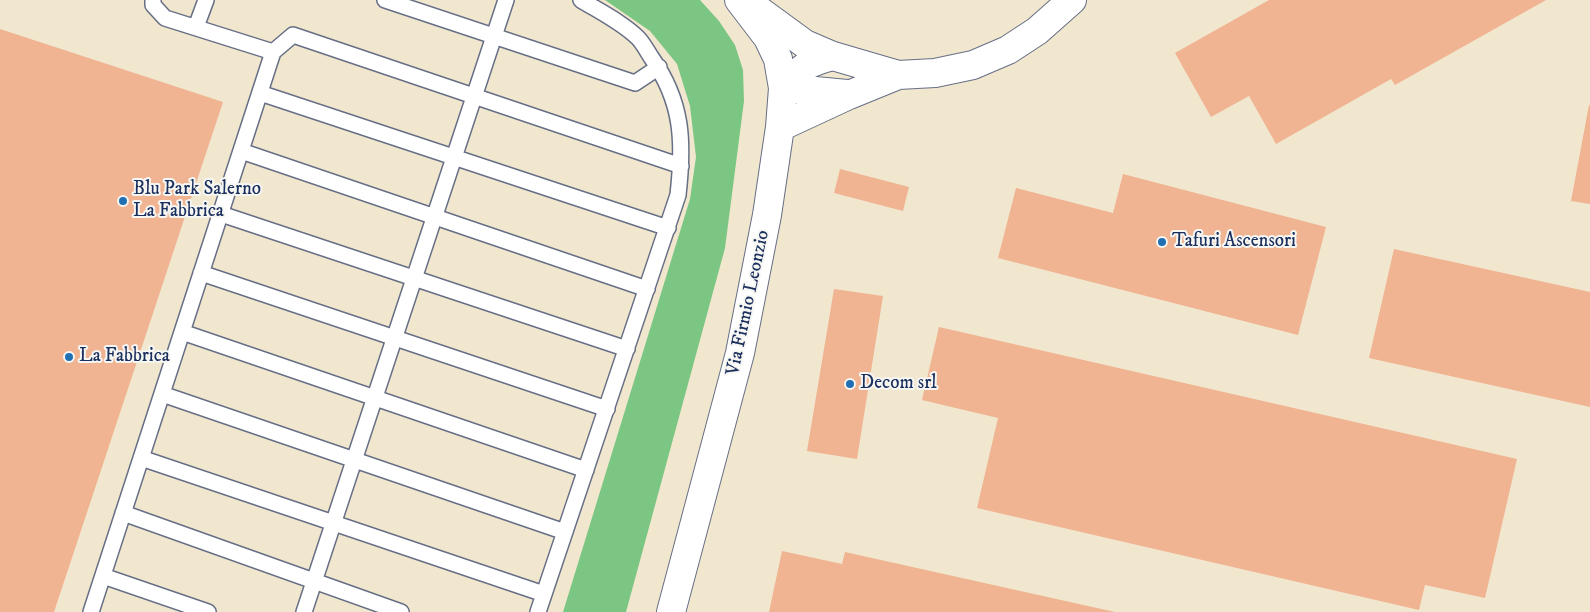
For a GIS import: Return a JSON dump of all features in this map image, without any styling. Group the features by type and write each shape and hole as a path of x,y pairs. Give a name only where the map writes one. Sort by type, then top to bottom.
{"street":[{"name":"Via Firmio Leonzio","path":"671,612 740,353 767,215 780,127 783,88 778,59 768,38 739,0"},
{"path":"745,0 777,11 805,44 833,56 898,75"},
{"path":"780,127 849,94 898,75 935,73 973,65 1008,50 1037,31 1072,0"},
{"path":"783,88 801,69 814,60 833,56"},
{"path":"783,88 849,94"}],"lane":[{"path":"153,0 154,5 165,18 273,52"},
{"path":"196,27 206,0"},
{"path":"385,0 635,83 659,67"},
{"path":"304,612 506,0"},
{"path":"538,612 668,228 678,195 681,166 681,132 675,102 659,67 638,38 604,13 581,0"},
{"path":"91,612 273,52 294,35 681,166"},
{"path":"260,93 668,228"},
{"path":"241,151 647,290"},
{"path":"221,214 627,349"},
{"path":"201,273 607,409"},
{"path":"182,332 586,470"},
{"path":"162,394 565,532"},
{"path":"141,458 544,594"},
{"path":"123,513 401,612"},
{"path":"103,576 208,612"}],"green space":[{"path":"605,0 700,0 719,21 735,45 743,70 744,101 725,248 626,612 563,612 690,199 696,157 690,106 677,64 650,31"}],"building":[{"path":"1269,0 1546,0 1395,85 1391,79 1276,144 1249,96 1211,117 1175,53"},
{"name":"La Fabbrica","path":"0,29 223,102 54,612 0,612"},
{"path":"1590,105 1590,204 1571,201"},
{"path":"840,169 909,187 903,211 834,193"},
{"name":"Tafuri Ascensori","path":"1123,174 1326,227 1298,335 998,258 1016,188 1113,213"},
{"path":"1394,249 1590,292 1590,407 1369,358"},
{"path":"834,289 883,296 857,459 807,451"},
{"path":"939,327 1517,459 1485,598 1425,585 1419,610 977,508 998,418 922,400"},
{"path":"782,551 842,564 845,552 1115,612 769,612"}],"place":[{"name":"Blu Park Salerno La Fabbrica","path":"123,201"},
{"name":"Tafuri Ascensori","path":"1162,242"},
{"name":"La Fabbrica","path":"69,357"},
{"name":"Decom srl","path":"850,384"}]}
